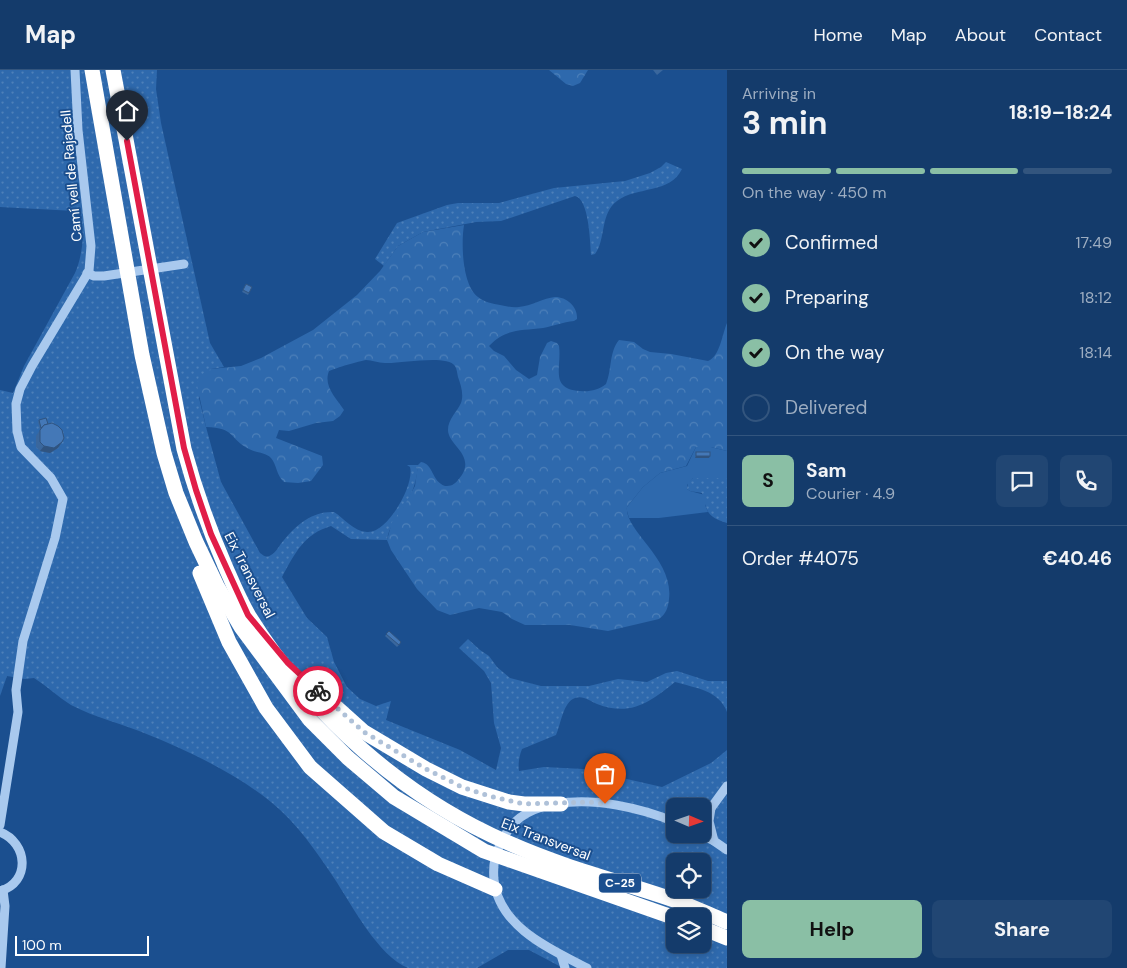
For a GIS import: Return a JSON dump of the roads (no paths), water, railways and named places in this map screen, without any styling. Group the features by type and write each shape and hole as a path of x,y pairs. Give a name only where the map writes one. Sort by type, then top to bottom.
{"highway":[{"name":"C-25","path":"92,70 142,355 164,453 176,493 196,542 213,578 241,627 310,720 348,758 394,797 484,851 666,915"},
{"name":"Eix Transversal","path":"113,70 184,448 196,490 211,534 248,615 292,677 326,716 359,748 404,785 490,835 568,867 678,902 727,922"},
{"path":"176,493 184,534 229,642 266,708 310,767 384,832 438,864 495,889"},
{"path":"248,615 288,663 308,682 364,732 394,751 462,787 489,796 524,804 561,804"},
{"path":"711,932 727,938"}],"street":[{"name":"Camí vell de Rajadell","path":"0,825 18,712 16,690 19,659 55,538 63,499 51,478 21,447 16,404 20,389 32,366 87,274 91,246 78,130 75,70"},
{"path":"87,274 104,276 184,264"},
{"path":"711,808 727,786"},
{"path":"587,968 530,936 510,919 499,901 495,889 494,873 496,853 505,832 516,820 540,808 561,804 589,802 621,806 666,819"},
{"path":"711,829 714,841"},
{"path":"0,832 8,835 15,841 20,849 22,858 20,873 10,886 2,890 5,906 1,968"},
{"path":"711,840 727,850"},
{"path":"561,955 565,968"}]}
